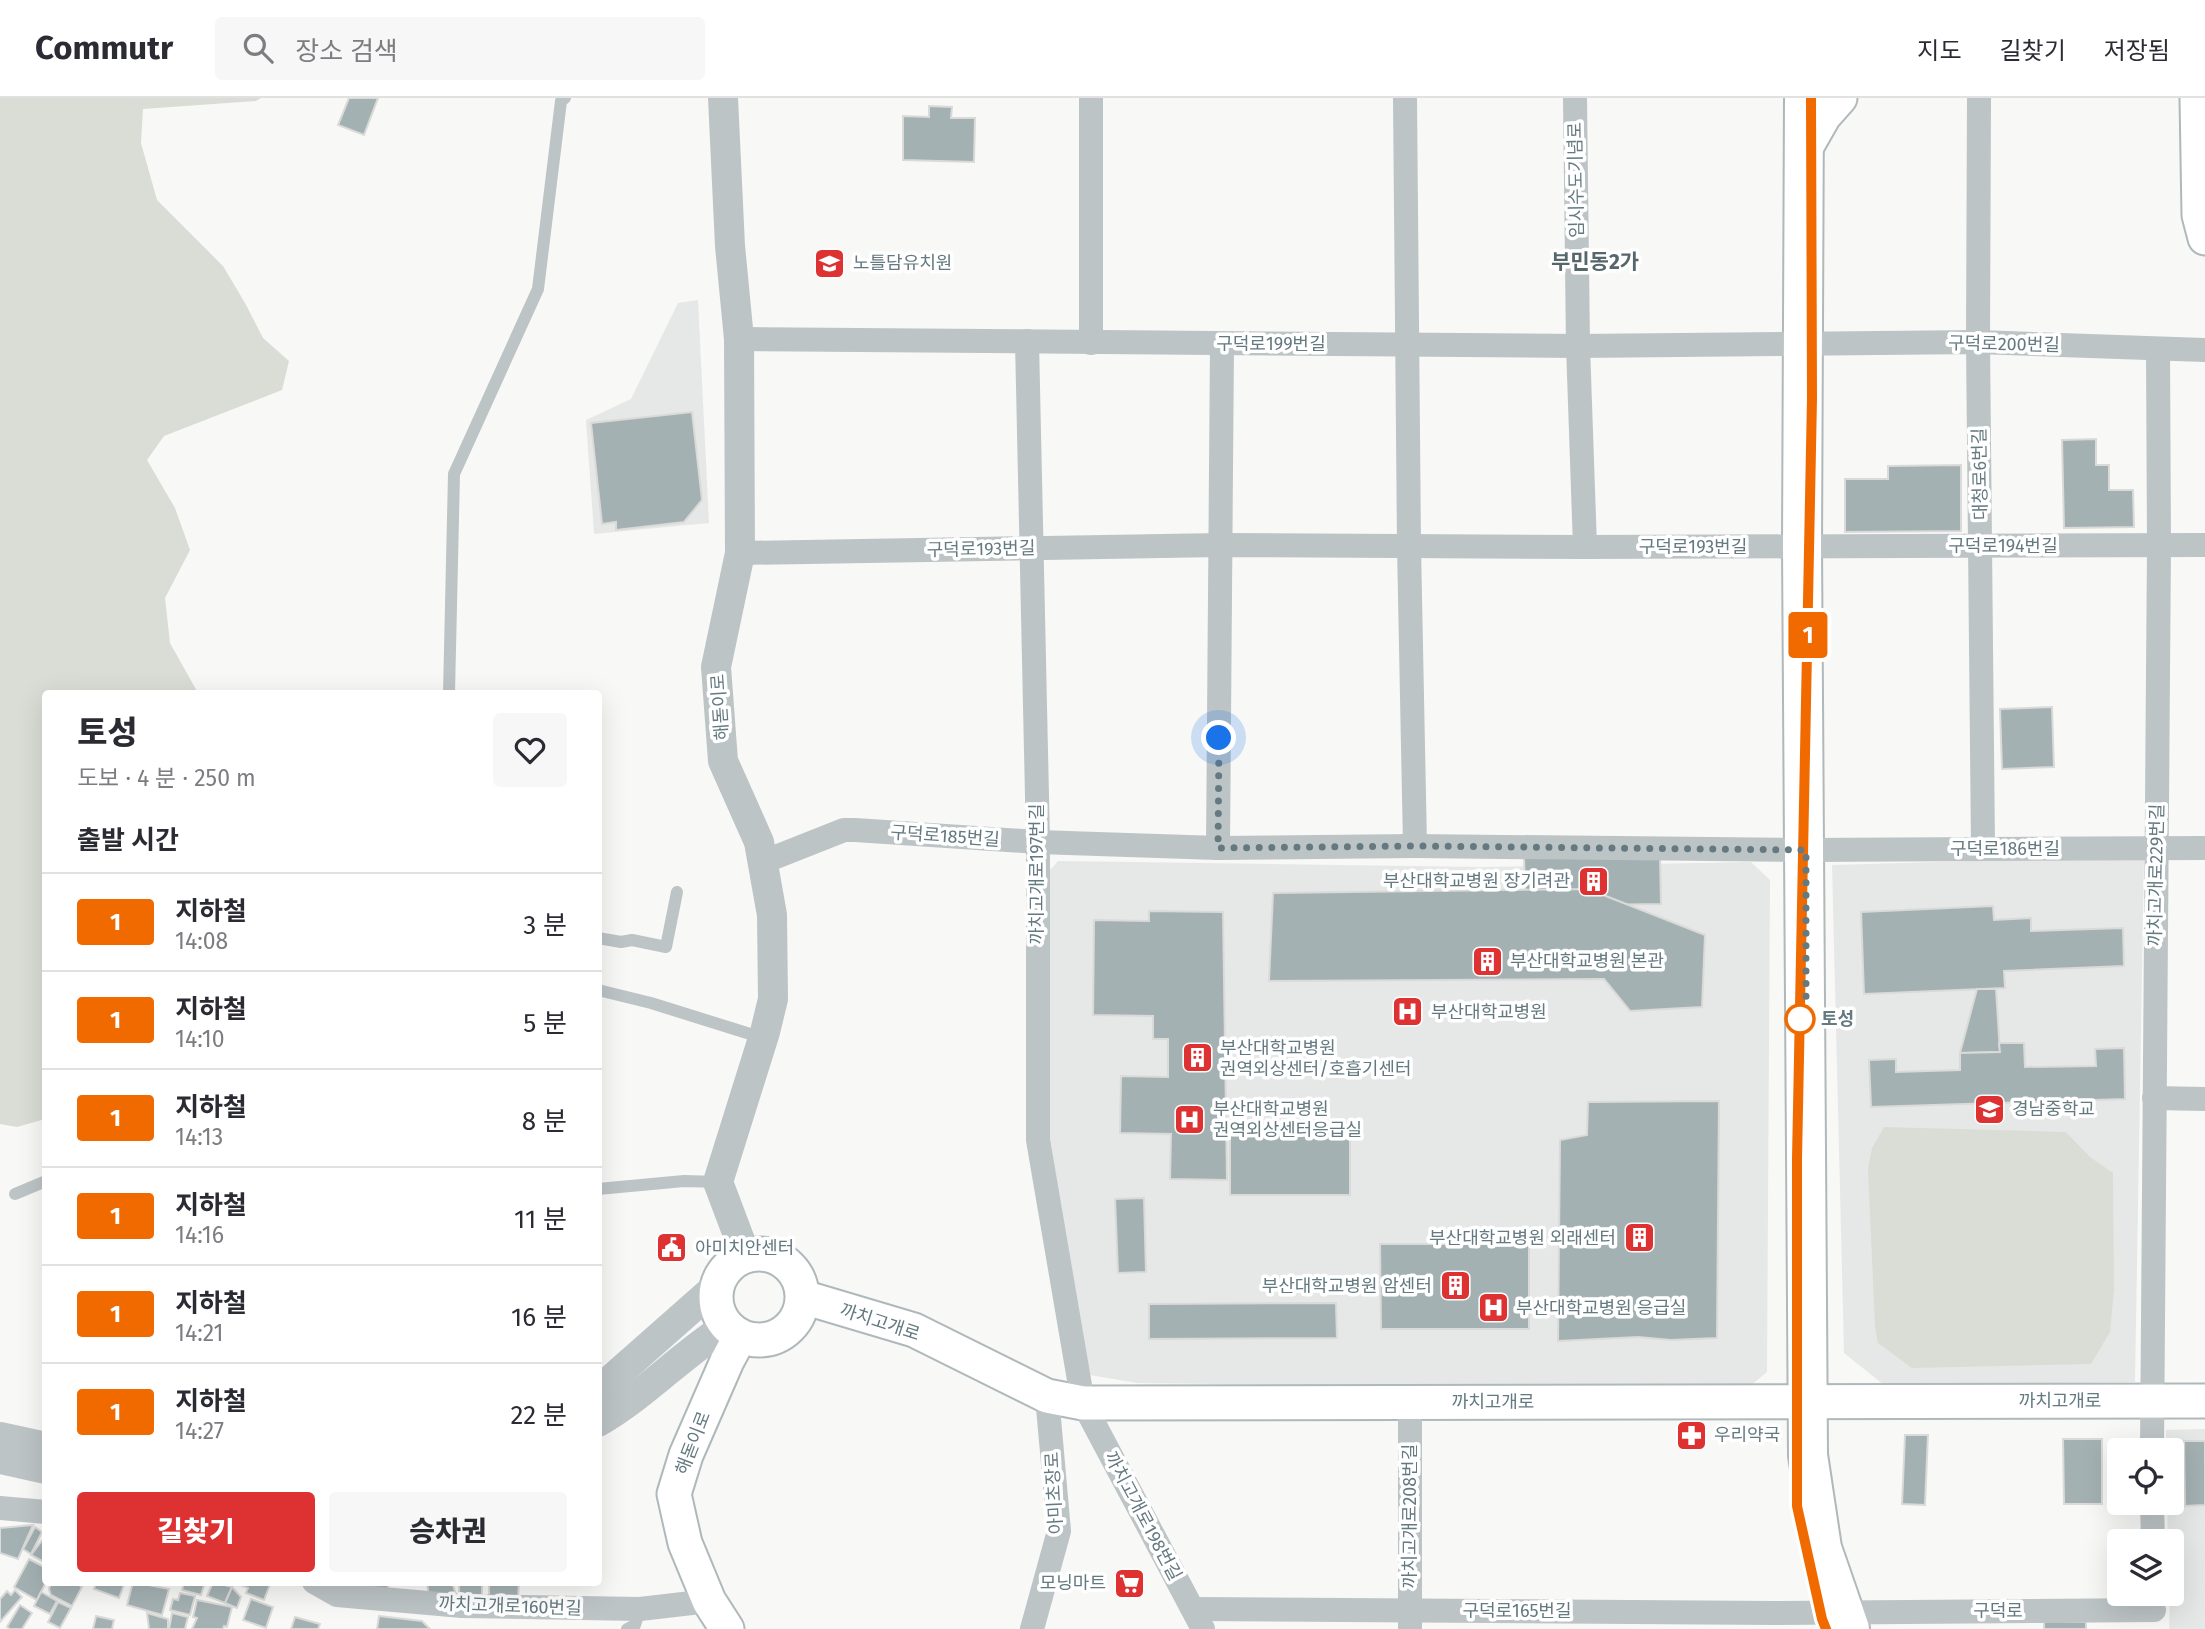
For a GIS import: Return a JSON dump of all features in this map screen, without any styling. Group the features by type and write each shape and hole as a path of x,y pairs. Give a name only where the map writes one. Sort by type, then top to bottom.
{"main road":[{"path":"1804,98 1802,546 1808,1455 1822,1548 1846,1621"},
{"path":"1804,151 1824,116 1840,98"},
{"path":"2197,98 2203,223"},
{"path":"772,1255 784,1261 801,1283 801,1311 794,1324 783,1334 769,1340 755,1341 733,1331 716,1306 717,1286 727,1268 744,1256 772,1255"},
{"name":"까치고개로","path":"803,1297 914,1330 1047,1396 1083,1403 2205,1401"},
{"name":"해돋이로","path":"727,1629 709,1601 685,1543 674,1494 717,1384 733,1331"}],"street":[{"name":"해돋이로","path":"718,1182 773,999 772,915 763,862 759,842 723,761 716,667 740,552 739,339 730,246 723,98"},
{"path":"1091,98 1091,343"},
{"path":"1405,98 1415,846"},
{"name":"임시수도기념로","path":"1575,98 1578,346"},
{"name":"대청로6번길","path":"1979,98 1978,342 1983,849"},
{"name":"구덕로199번길","path":"739,339 1222,344 1802,345"},
{"name":"까치고개로197번길","path":"1027,341 1038,842 1038,1140 1083,1403"},
{"name":"구덕로200번길","path":"1802,345 1978,342 2205,350"},
{"path":"1218,848 1222,344"},
{"path":"1578,346 1584,547"},
{"name":"까치고개로229번길","path":"2152,1438 2159,545 2158,349"},
{"name":"구덕로193번길","path":"740,552 1221,545 1802,546"},
{"name":"구덕로194번길","path":"1802,546 2205,545"},
{"name":"구덕로185번길","path":"763,862 844,830 1038,842 1218,848 1415,846 1806,850"},
{"name":"구덕로186번길","path":"1806,850 2205,848"},
{"path":"2154,1098 2205,1099"},
{"path":"718,1182 744,1256"},
{"path":"602,1387 717,1286"},
{"path":"602,1419 646,1390 706,1339 733,1331"},
{"path":"669,1370 690,1364 700,1366 717,1384"},
{"name":"아미초장로","path":"1032,1629 1059,1531 1047,1396"},
{"name":"까치고개로198번길","path":"1083,1403 1198,1619"},
{"name":"까치고개로208번길","path":"1410,1403 1410,1620"},
{"path":"0,1437 42,1446"},
{"path":"0,1459 42,1468"},
{"path":"0,1508 42,1512"},
{"name":"까치고개로160번길","path":"321,1586 337,1595 633,1619 709,1601"},
{"name":"구덕로","path":"1846,1621 2154,1611"},
{"name":"구덕로165번길","path":"1198,1619 1846,1621"}],"lane":[{"path":"449,690 454,474 538,289 561,101 565,98"},
{"path":"602,939 621,942 632,940 666,947 677,892"},
{"path":"602,991 651,1003 763,1038"},
{"path":"602,1189 684,1181 718,1182"},
{"path":"15,1194 42,1183"}],"shaded area":[{"path":"0,98 261,98 256,101 143,109 141,143 157,200 223,266 263,338 289,361 282,390 164,436 147,460 175,508 190,550 165,598 170,643 196,690 42,690 42,1120 17,1127 0,1124"},
{"path":"698,300 709,523 594,534 586,420 631,399 678,303"},
{"name":"경남중학교","path":"2144,856 2135,1382 1884,1385 1844,1353 1832,865"},
{"name":"부산대학교병원","path":"1058,861 1480,867 1751,862 1770,880 1767,1372 1744,1391 1137,1383 1090,1375 1046,1148 1045,876"},
{"path":"1884,1127 2066,1132 2090,1157 2113,1173 2114,1290 2110,1332 2091,1364 1912,1368 1878,1343 1868,1169 1872,1148"},
{"path":"2205,1429 2205,1629 2169,1629 2170,1606 2184,1606 2184,1529 2168,1529 2167,1515 2184,1515 2184,1438 2166,1438 2166,1430"}],"building":[{"path":"349,98 378,98 364,135 338,125"},
{"path":"929,106 952,107 951,118 975,118 974,162 903,160 903,116 929,117"},
{"path":"692,412 702,500 684,522 616,530 616,522 602,524 591,423"},
{"path":"2096,439 2096,465 2109,465 2109,490 2133,490 2134,527 2064,528 2062,440"},
{"path":"1961,465 1961,531 1845,532 1845,479 1888,479 1888,466"},
{"path":"2052,707 2054,767 2002,769 2000,709"},
{"name":"부산대학교병원 장기려관","path":"1660,856 1661,904 1526,906 1524,858"},
{"name":"부산대학교병원 본관","path":"1588,889 1705,935 1702,1007 1630,1011 1604,979 1269,981 1273,893"},
{"path":"1993,906 1994,920 2031,918 2031,931 2123,928 2124,966 2004,971 2005,988 1864,994 1861,912"},
{"name":"부산대학교병원 권역외상센터/호흡기센터","path":"1149,911 1223,912 1227,1180 1170,1179 1171,1134 1120,1133 1121,1076 1168,1077 1168,1039 1153,1039 1153,1016 1093,1015 1094,920 1149,921"},
{"path":"1977,989 1996,989 2000,1052 1960,1053"},
{"path":"1999,1043 2024,1043 2025,1067 2096,1066 2095,1049 2124,1048 2125,1099 1871,1107 1869,1060 1896,1059 1896,1072 1960,1070 1960,1053 2000,1052"},
{"name":"부산대학교병원 외래센터","path":"1719,1101 1717,1338 1671,1340 1638,1337 1558,1341 1560,1140 1587,1135 1588,1102"},
{"path":"1230,1129 1350,1129 1350,1195 1230,1195"},
{"path":"1144,1198 1146,1272 1118,1273 1115,1199"},
{"name":"부산대학교병원 암센터","path":"1380,1244 1529,1244 1529,1329 1381,1329"},
{"path":"1336,1303 1337,1338 1149,1339 1149,1304"},
{"path":"1905,1435 1928,1435 1925,1505 1902,1504"},
{"path":"2063,1439 2102,1439 2102,1504 2064,1504"},
{"path":"2184,1441 2205,1441 2205,1505 2185,1506"},
{"path":"33,1525 18,1559 0,1553 0,1528"},
{"path":"35,1527 42,1532 31,1554 23,1549"},
{"path":"42,1541 42,1561 31,1555"},
{"path":"29,1559 42,1566 44,1586 37,1600 14,1587"},
{"path":"50,1586 82,1587 72,1606 51,1595"},
{"path":"95,1586 124,1586 119,1598 94,1589"},
{"path":"132,1586 169,1589 162,1615 127,1605"},
{"path":"183,1586 204,1586 201,1595 182,1590"},
{"path":"211,1586 232,1587 225,1603 207,1596"},
{"path":"243,1586 269,1586 264,1600 246,1593 248,1588"},
{"path":"355,1586 388,1586 387,1592"},
{"path":"428,1586 453,1586 457,1598 429,1598"},
{"path":"459,1586 482,1586 482,1599 459,1599"},
{"path":"489,1586 519,1586 518,1600 489,1599"},
{"path":"232,1587 241,1597 237,1608 225,1603"},
{"path":"15,1590 22,1597 0,1622 0,1599 7,1591 11,1595"},
{"path":"41,1592 57,1601 50,1614 34,1606"},
{"path":"180,1593 195,1596 190,1615 170,1610 173,1599 178,1600"},
{"path":"251,1599 273,1607 266,1628 243,1620"},
{"path":"197,1600 232,1607 227,1627 192,1629 197,1618 193,1617"},
{"path":"58,1602 71,1608 60,1628 48,1622"},
{"path":"20,1605 32,1613 22,1629 10,1629 7,1627"},
{"path":"147,1613 168,1619 168,1629 149,1629"},
{"path":"172,1613 188,1617 185,1629 169,1629"},
{"path":"96,1616 114,1620 112,1629 93,1629"},
{"path":"379,1616 422,1621 430,1629 377,1629"},
{"path":"295,1617 320,1624 318,1629 291,1629"},
{"path":"2044,1621 2086,1622 2086,1629 2044,1629"}],"metro line":[{"name":"1","path":"1811,98 1812,398 1797,1159 1797,1506 1826,1629"}],"place":[{"name":"노틀담유치원","path":"830,263"},
{"name":"부산대학교병원 장기려관","path":"1593,881"},
{"name":"부산대학교병원 본관","path":"1487,961"},
{"name":"부산대학교병원","path":"1408,1012"},
{"name":"토성","path":"1800,1019"},
{"name":"부산대학교병원 권역외상센터/호흡기센터","path":"1197,1058"},
{"name":"경남중학교","path":"1989,1109"},
{"name":"부산대학교병원 권역외상센터응급실","path":"1190,1119"},
{"name":"부산대학교병원 외래센터","path":"1639,1238"},
{"name":"아미치안센터","path":"672,1248"},
{"name":"부산대학교병원 암센터","path":"1455,1286"},
{"name":"부산대학교병원 응급실","path":"1493,1308"},
{"name":"우리약국","path":"1691,1435"},
{"name":"모닝마트","path":"1129,1583"}],"district":[{"name":"부민동2가","path":"1595,262"}],"route":[{"path":"1219,738 1218,848 1415,846 1806,850 1806,1016 1800,1019"}]}
